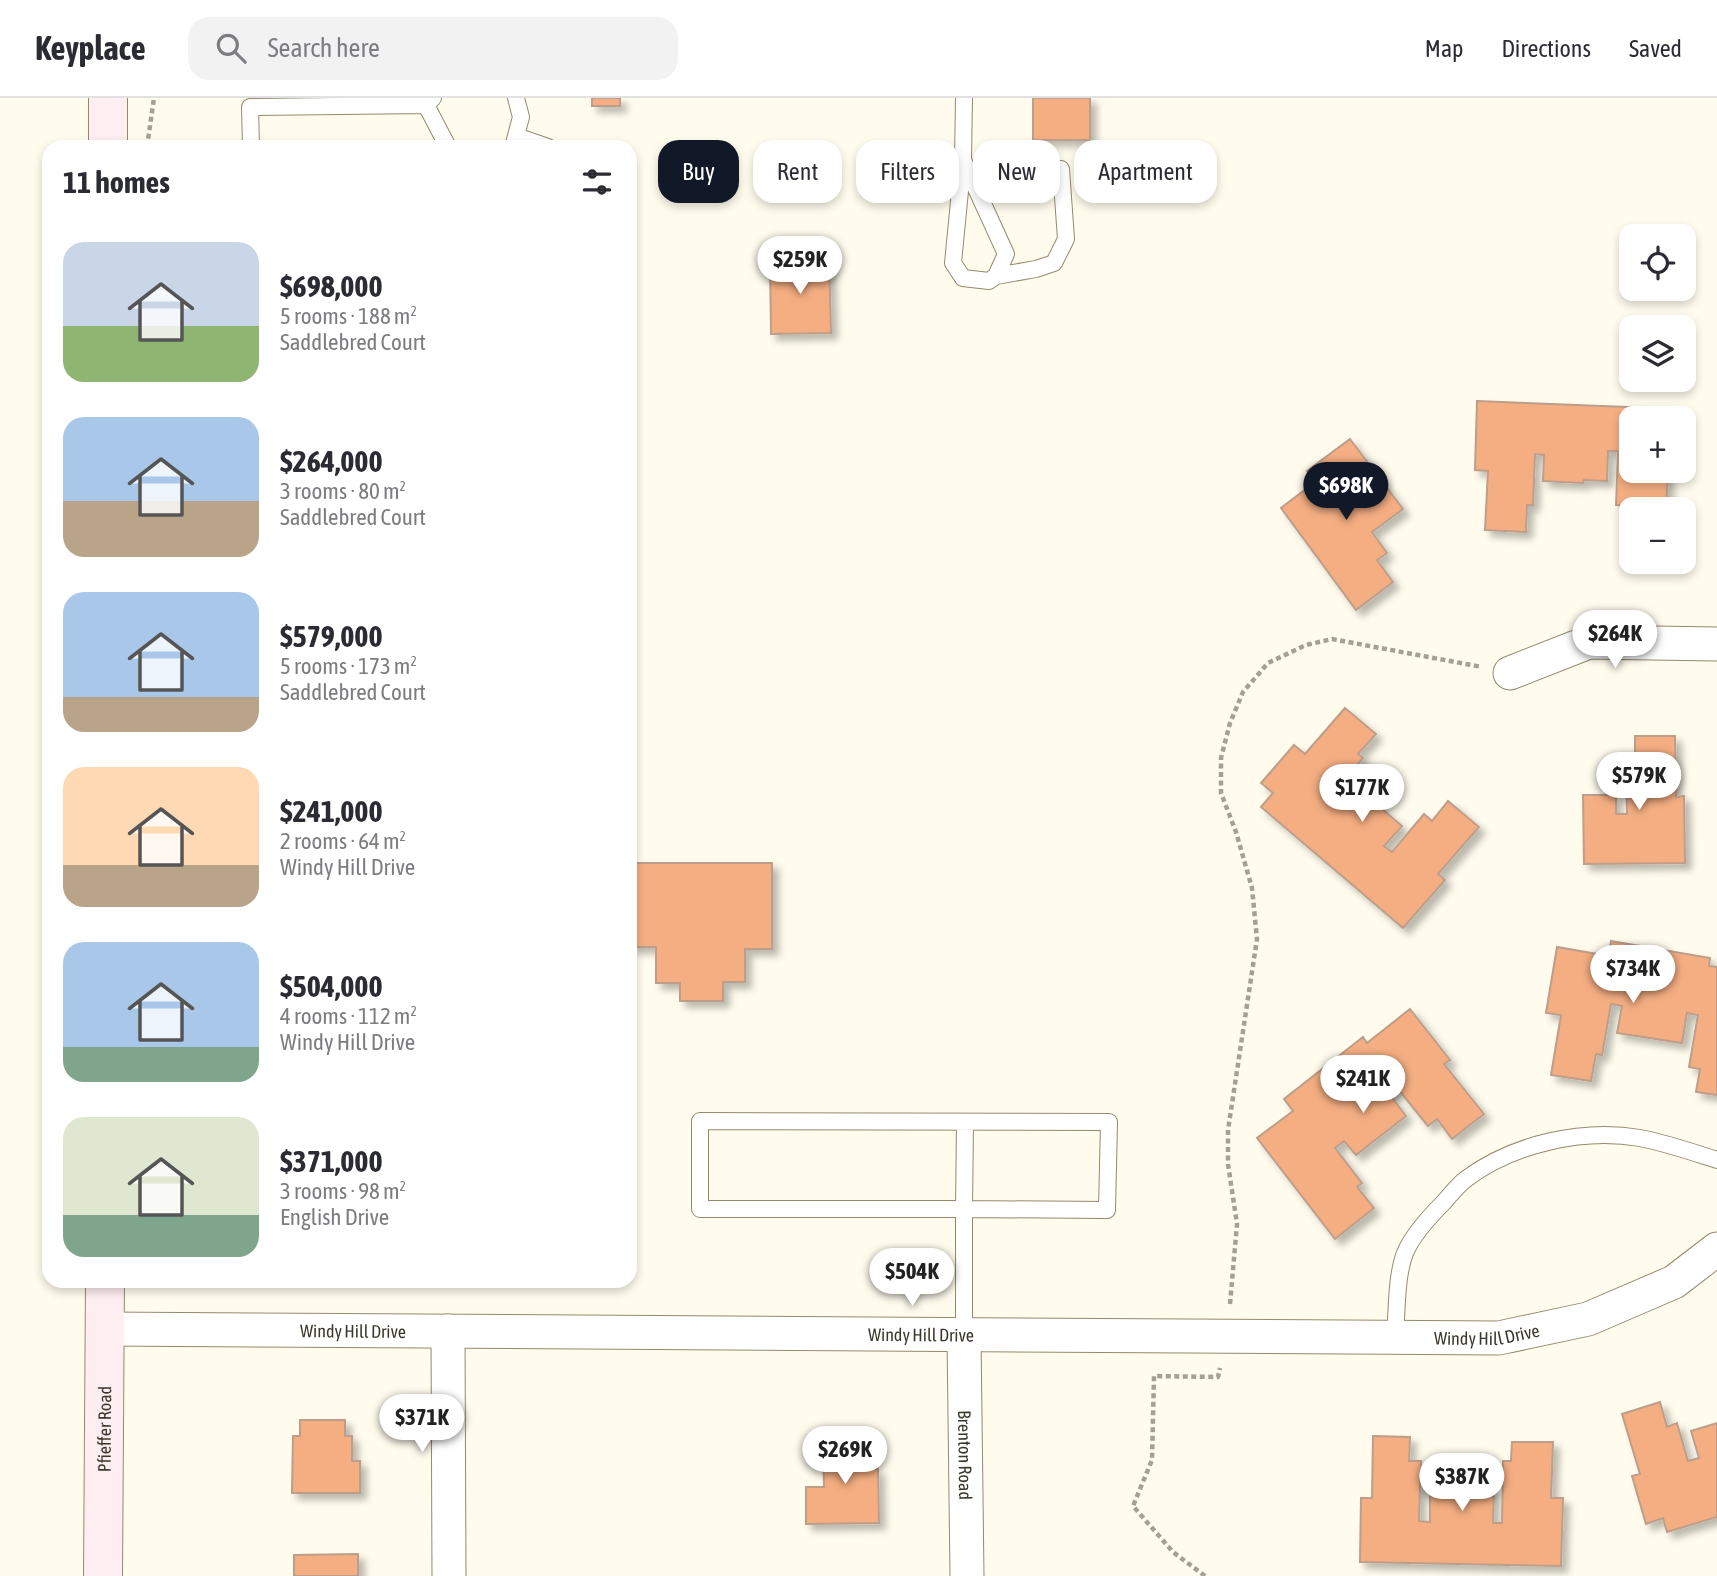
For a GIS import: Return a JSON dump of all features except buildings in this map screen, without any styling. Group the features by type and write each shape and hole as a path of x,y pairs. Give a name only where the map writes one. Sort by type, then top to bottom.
{"street":[{"path":"108,98 108,140"},
{"path":"1510,673 1589,642 1717,644"},
{"name":"Windy Hill Drive","path":"105,1329 1499,1338 1587,1319 1674,1282 1717,1249"},
{"name":"Pfieffer Road","path":"103,1576 105,1288"},
{"path":"448,1331 449,1576"},
{"name":"Brenton Road","path":"964,1336 967,1576"}],"lane":[{"path":"515,140 521,117 516,98"},
{"path":"964,98 962,160 953,263 963,278 989,281 996,276 1054,263 1066,239 1061,169"},
{"path":"251,140 250,107 430,102 445,140"},
{"path":"962,160 1006,254 996,276"},
{"path":"700,1121 1109,1122 1107,1210 964,1209 700,1209 700,1121"},
{"path":"964,1336 965,1122"},
{"path":"1395,1338 1405,1252 1429,1217 1465,1179 1515,1151 1557,1141 1596,1136 1638,1138 1717,1160"}],"path":[{"path":"148,140 154,98"},
{"path":"1205,1576 1173,1552 1133,1506 1152,1460 1154,1376 1219,1377 1227,1337 1237,1224 1228,1164 1228,1130 1257,939 1252,888 1236,832 1221,793 1221,758 1230,723 1243,692 1268,663 1306,646 1332,639 1510,673"}]}
